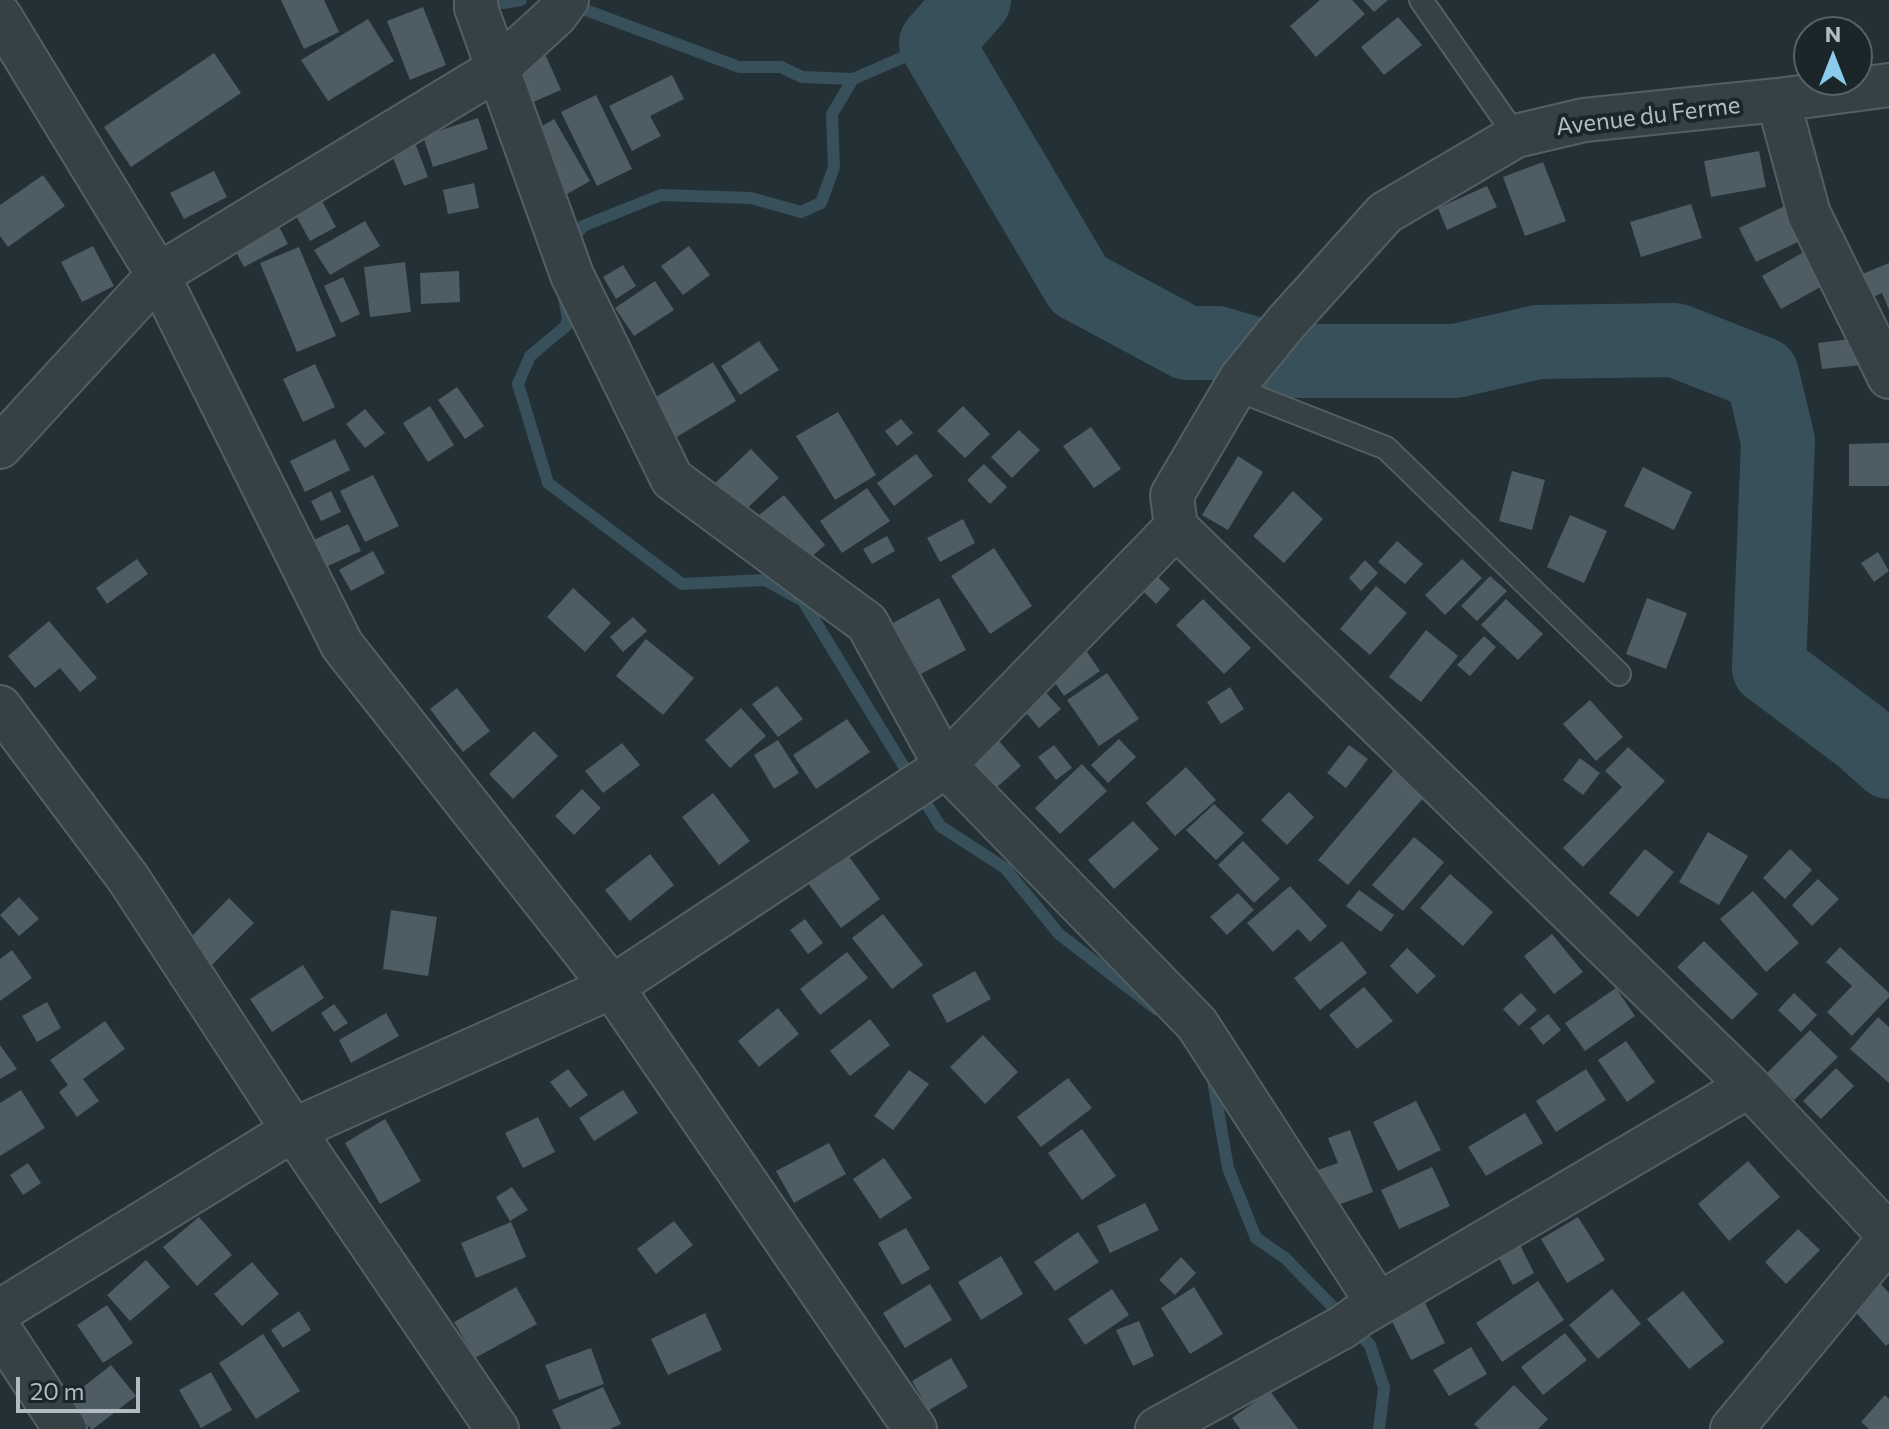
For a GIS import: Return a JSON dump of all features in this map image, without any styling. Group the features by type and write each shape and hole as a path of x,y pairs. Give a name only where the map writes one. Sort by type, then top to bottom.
{"street":[{"path":"476,4 564,257 672,479 867,623 925,779 1197,1024 1359,1316"},
{"path":"0,447 158,275 497,69 562,8"},
{"path":"0,16 158,275 342,645 612,987 915,1429"},
{"name":"Avenue du Ferme","path":"1176,527 1172,495 1237,383 1285,324 1385,213 1516,136 1584,120 1889,85"},
{"path":"1778,100 1809,214 1889,377"},
{"path":"0,1311 293,1130 612,987 925,779 1176,527 1749,1086 1889,1237 1732,1429"},
{"path":"0,707 128,878 293,1130 497,1429"},
{"path":"1157,1429 1359,1316 1749,1086"},
{"path":"0,1330 65,1429"}],"lane":[{"path":"1421,0 1516,136"},
{"path":"1237,383 1386,448 1619,674"}],"building":[{"path":"281,0 324,0 339,32 304,49"},
{"path":"1320,0 1352,0 1365,14 1316,57 1290,26"},
{"path":"1363,0 1388,0 1374,12"},
{"path":"423,7 446,65 410,80 387,21"},
{"path":"1398,17 1422,45 1384,75 1361,47"},
{"path":"368,19 394,61 328,101 301,60"},
{"path":"214,53 241,93 131,167 104,127"},
{"path":"546,56 561,90 515,110 500,77"},
{"path":"672,75 684,99 650,116 661,136 632,151 609,106"},
{"path":"596,95 632,169 597,186 561,112"},
{"path":"478,118 488,149 433,167 423,136"},
{"path":"554,119 590,181 560,198 525,136"},
{"path":"410,130 428,177 404,186 386,139"},
{"path":"1759,151 1766,187 1711,197 1704,161"},
{"path":"1543,162 1566,221 1525,236 1503,177"},
{"path":"214,171 227,197 184,219 170,193"},
{"path":"43,175 65,206 8,247 0,236 0,205"},
{"path":"474,183 479,208 448,214 443,190"},
{"path":"1487,186 1497,207 1447,230 1438,208"},
{"path":"316,190 336,227 310,241 290,205"},
{"path":"1691,204 1702,238 1641,257 1630,222"},
{"path":"1787,205 1804,239 1756,262 1739,228"},
{"path":"274,217 288,244 244,267 229,239"},
{"path":"365,221 380,246 330,275 314,250"},
{"path":"93,246 114,286 82,302 61,262"},
{"path":"689,246 710,275 683,295 661,266"},
{"path":"299,247 336,336 297,352 260,263"},
{"path":"1807,250 1826,284 1781,309 1762,276"},
{"path":"405,262 411,312 370,317 364,267"},
{"path":"1889,263 1889,310 1882,293 1869,299 1860,275"},
{"path":"623,265 636,286 616,299 603,277"},
{"path":"459,271 460,302 421,304 420,273"},
{"path":"343,277 360,314 341,323 324,286"},
{"path":"655,281 674,310 634,336 615,308"},
{"path":"1858,338 1862,365 1822,369 1818,343"},
{"path":"759,341 779,370 740,395 721,366"},
{"path":"713,362 736,401 667,443 643,405"},
{"path":"315,364 335,407 303,422 283,379"},
{"path":"457,387 484,426 465,439 438,400"},
{"path":"430,406 454,445 428,462 403,423"},
{"path":"963,406 990,434 965,458 937,431"},
{"path":"365,409 385,433 365,448 346,424"},
{"path":"838,412 876,475 835,500 796,436"},
{"path":"901,419 913,433 897,446 885,431"},
{"path":"1091,427 1121,469 1094,488 1063,446"},
{"path":"1019,430 1040,450 1012,478 991,457"},
{"path":"335,439 350,470 305,492 290,461"},
{"path":"1889,443 1889,486 1849,486 1849,444"},
{"path":"751,449 779,478 738,517 710,488"},
{"path":"916,454 933,476 894,506 877,483"},
{"path":"1238,456 1263,472 1228,530 1202,515"},
{"path":"984,464 1007,487 990,504 967,480"},
{"path":"1643,467 1692,492 1674,530 1624,506"},
{"path":"1512,471 1545,480 1532,530 1499,521"},
{"path":"373,475 399,526 365,542 340,491"},
{"path":"867,488 890,521 842,553 820,521"},
{"path":"331,491 341,512 321,521 311,501"},
{"path":"1293,491 1323,519 1284,563 1253,536"},
{"path":"784,495 825,545 808,560 788,535 776,545 754,519"},
{"path":"1570,515 1607,531 1584,583 1547,567"},
{"path":"963,519 975,543 940,562 927,538"},
{"path":"348,524 361,551 319,570 307,543"},
{"path":"887,536 895,551 872,564 863,549"},
{"path":"1397,541 1423,564 1405,584 1378,562"},
{"path":"994,548 1032,606 990,634 951,576"},
{"path":"373,551 385,573 351,591 339,570"},
{"path":"1878,552 1889,571 1874,582 1861,563"},
{"path":"137,559 148,574 107,604 96,588"},
{"path":"1462,559 1482,578 1445,615 1425,595"},
{"path":"1365,560 1378,573 1361,591 1349,578"},
{"path":"1156,575 1170,589 1156,604 1142,590"},
{"path":"1490,576 1507,591 1477,621 1461,606"},
{"path":"1376,586 1407,613 1370,655 1340,629"},
{"path":"573,588 611,623 585,652 547,617"},
{"path":"939,598 966,650 921,674 893,623"},
{"path":"1647,598 1687,613 1666,669 1626,654"},
{"path":"1203,599 1251,648 1224,674 1176,625"},
{"path":"1506,599 1543,634 1518,660 1481,625"},
{"path":"633,617 647,631 623,652 610,637"},
{"path":"49,621 97,678 80,692 60,668 35,688 8,656"},
{"path":"1426,630 1458,656 1421,702 1389,677"},
{"path":"1484,636 1496,647 1470,676 1457,665"},
{"path":"646,639 694,678 663,715 616,676"},
{"path":"1085,649 1100,671 1064,696 1049,674"},
{"path":"1107,673 1139,719 1099,746 1067,700"},
{"path":"1038,684 1061,709 1039,728 1017,702"},
{"path":"777,686 803,719 778,737 752,704"},
{"path":"1230,687 1244,709 1221,724 1207,702"},
{"path":"457,688 490,731 463,752 430,709"},
{"path":"1590,700 1623,737 1596,761 1563,724"},
{"path":"741,708 766,736 730,768 705,740"},
{"path":"847,719 870,752 816,789 793,755"},
{"path":"534,731 558,756 513,799 489,774"},
{"path":"991,732 1021,766 990,793 960,760"},
{"path":"1119,739 1136,757 1108,783 1091,765"},
{"path":"778,740 799,773 774,789 754,755"},
{"path":"622,743 640,765 603,793 585,771"},
{"path":"1054,745 1072,768 1056,780 1038,757"},
{"path":"1349,745 1368,759 1346,788 1327,773"},
{"path":"1628,747 1665,781 1583,867 1563,848 1622,787 1605,771"},
{"path":"1580,758 1600,773 1583,795 1563,780"},
{"path":"1082,764 1107,791 1060,834 1035,808"},
{"path":"1186,767 1216,800 1175,836 1146,803"},
{"path":"1394,770 1425,796 1348,885 1318,860"},
{"path":"582,789 601,808 574,835 555,816"},
{"path":"1289,792 1314,817 1287,845 1261,820"},
{"path":"713,793 750,841 719,865 682,817"},
{"path":"1214,804 1244,833 1216,860 1186,830"},
{"path":"1133,821 1159,849 1114,889 1088,860"},
{"path":"1708,832 1748,856 1719,905 1679,882"},
{"path":"1414,837 1444,862 1403,911 1372,885"},
{"path":"1243,841 1280,879 1254,903 1218,865"},
{"path":"1645,849 1674,872 1638,917 1609,893"},
{"path":"1790,849 1812,870 1785,899 1763,878"},
{"path":"650,854 674,885 630,921 605,890"},
{"path":"847,854 880,899 841,928 807,882"},
{"path":"1450,874 1493,912 1463,946 1420,908"},
{"path":"1818,879 1839,899 1812,926 1792,905"},
{"path":"1290,886 1327,926 1310,942 1298,929 1273,952 1247,923"},
{"path":"1359,890 1394,915 1381,932 1346,906"},
{"path":"1753,891 1799,943 1766,972 1720,919"},
{"path":"1238,893 1254,910 1227,935 1210,917"},
{"path":"19,897 39,919 19,936 0,915"},
{"path":"229,898 254,923 212,965 187,941"},
{"path":"391,910 437,917 428,976 383,969"},
{"path":"883,914 923,965 892,989 852,938"},
{"path":"805,919 823,943 808,954 790,930"},
{"path":"1552,934 1583,972 1554,994 1524,956"},
{"path":"1342,941 1367,973 1320,1010 1294,978"},
{"path":"1704,941 1758,994 1732,1020 1677,967"},
{"path":"1840,947 1889,993 1889,997 1852,1036 1827,1012 1852,986 1826,962"},
{"path":"1407,948 1436,976 1417,994 1390,966"},
{"path":"12,950 32,978 0,1001 0,959"},
{"path":"847,952 868,978 820,1015 800,989"},
{"path":"303,965 324,998 272,1032 250,999"},
{"path":"975,971 991,999 947,1023 932,995"},
{"path":"1364,987 1393,1021 1357,1049 1329,1015"},
{"path":"1616,988 1635,1016 1585,1051 1565,1023"},
{"path":"1521,993 1537,1010 1519,1026 1503,1009"},
{"path":"1794,993 1817,1015 1801,1032 1778,1010"},
{"path":"47,1002 61,1028 37,1042 22,1016"},
{"path":"334,1004 348,1023 334,1032 321,1013"},
{"path":"778,1008 799,1034 759,1067 738,1041"},
{"path":"386,1013 399,1036 351,1063 339,1040"},
{"path":"1548,1014 1561,1030 1543,1045 1530,1028"},
{"path":"1878,1017 1889,1027 1889,1083 1850,1049"},
{"path":"870,1019 890,1045 850,1076 830,1051"},
{"path":"105,1021 125,1049 83,1079 99,1101 77,1117 59,1092 68,1085 50,1060"},
{"path":"1810,1030 1838,1057 1794,1100 1767,1073"},
{"path":"983,1035 1018,1072 985,1104 950,1067"},
{"path":"1626,1041 1655,1082 1627,1102 1598,1060"},
{"path":"0,1045 17,1069 0,1079"},
{"path":"1836,1068 1854,1086 1821,1119 1803,1101"},
{"path":"568,1069 588,1095 570,1108 550,1082"},
{"path":"1586,1069 1606,1100 1556,1132 1536,1101"},
{"path":"909,1070 929,1084 893,1130 874,1116"},
{"path":"1068,1078 1092,1108 1041,1147 1017,1117"},
{"path":"21,1090 45,1128 0,1156 0,1103"},
{"path":"623,1090 638,1113 594,1141 579,1118"},
{"path":"1416,1101 1441,1150 1398,1171 1373,1122"},
{"path":"1525,1113 1543,1143 1486,1176 1468,1147"},
{"path":"538,1117 555,1152 523,1168 505,1133"},
{"path":"385,1119 421,1181 380,1204 345,1143"},
{"path":"1082,1129 1116,1176 1082,1200 1048,1153"},
{"path":"1350,1130 1373,1192 1325,1210 1312,1172 1338,1163 1328,1138"},
{"path":"829,1143 846,1174 794,1203 776,1171"},
{"path":"884,1158 912,1198 880,1219 853,1179"},
{"path":"1748,1161 1780,1197 1729,1241 1698,1204"},
{"path":"28,1163 41,1183 23,1195 10,1175"},
{"path":"1432,1167 1450,1206 1399,1229 1381,1190"},
{"path":"512,1187 528,1210 510,1221 496,1197"},
{"path":"1145,1203 1159,1230 1110,1253 1097,1226"},
{"path":"199,1217 232,1255 197,1286 163,1247"},
{"path":"1578,1217 1605,1260 1567,1283 1541,1239"},
{"path":"674,1221 693,1245 656,1274 637,1249"},
{"path":"511,1222 526,1257 476,1278 461,1243"},
{"path":"906,1228 930,1269 902,1285 878,1243"},
{"path":"1798,1229 1820,1250 1786,1284 1765,1262"},
{"path":"1078,1232 1099,1262 1055,1291 1034,1262"},
{"path":"1514,1233 1534,1273 1513,1285 1492,1245"},
{"path":"1001,1256 1023,1294 981,1320 958,1282"},
{"path":"1181,1257 1196,1273 1175,1295 1159,1280"},
{"path":"146,1260 170,1287 130,1321 107,1295"},
{"path":"252,1262 279,1294 242,1326 214,1294"},
{"path":"1870,1272 1889,1293 1889,1343 1886,1346 1842,1297"},
{"path":"1538,1281 1564,1320 1502,1362 1476,1323"},
{"path":"930,1284 952,1320 905,1348 883,1313"},
{"path":"516,1287 537,1324 475,1358 454,1322"},
{"path":"1194,1287 1223,1334 1190,1354 1161,1308"},
{"path":"1112,1289 1129,1315 1085,1345 1068,1319"},
{"path":"1612,1289 1641,1324 1598,1359 1569,1325"},
{"path":"1683,1291 1724,1342 1689,1369 1647,1319"},
{"path":"1423,1299 1445,1343 1411,1360 1389,1315"},
{"path":"107,1305 133,1343 103,1363 77,1325"},
{"path":"299,1311 311,1330 283,1348 271,1330"},
{"path":"705,1313 722,1350 668,1375 651,1339"},
{"path":"1139,1321 1154,1356 1133,1366 1116,1330"},
{"path":"1565,1333 1587,1360 1543,1395 1521,1367"},
{"path":"263,1334 300,1391 256,1419 219,1363"},
{"path":"1471,1347 1487,1374 1449,1396 1433,1370"},
{"path":"591,1348 604,1384 559,1400 545,1365"},
{"path":"951,1358 968,1387 929,1410 912,1381"},
{"path":"111,1365 136,1396 91,1429 67,1400"},
{"path":"211,1372 232,1410 201,1428 179,1390"},
{"path":"1514,1385 1548,1419 1538,1429 1479,1429 1474,1424"},
{"path":"603,1387 621,1424 610,1429 561,1429 552,1410"},
{"path":"1270,1391 1298,1429 1240,1429 1232,1418"},
{"path":"1885,1395 1889,1399 1889,1429 1869,1429 1861,1422"}],"waterway":[{"path":"495,0 503,3 521,0"},
{"path":"974,0 936,43 1079,285 1187,343 1217,343 1279,361 1455,361 1538,342 1675,340 1762,374 1778,441 1769,668 1861,737 1889,762"},
{"path":"572,5 739,67 781,67 802,77 853,79"},
{"path":"569,245 583,226 661,195 751,198 801,212 821,203 834,167 832,114 853,79 936,43"},
{"path":"564,298 568,318 566,326 530,356 518,384 548,483 682,584 765,580 803,601 940,826 1005,868 1059,934 1156,1009"},
{"path":"1212,1075 1228,1168 1256,1238 1285,1258 1370,1345 1384,1388 1379,1429"}]}
